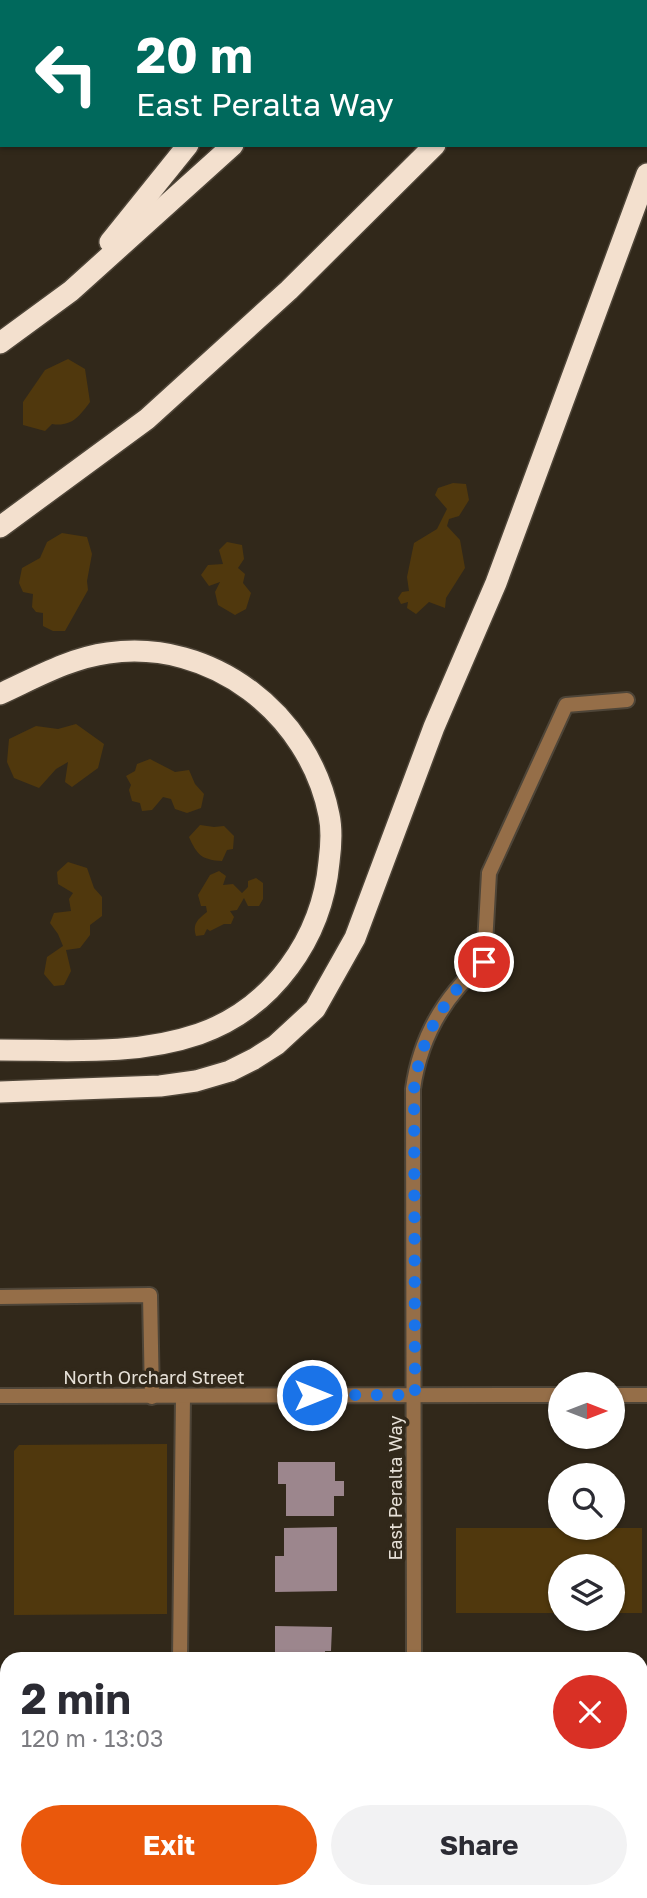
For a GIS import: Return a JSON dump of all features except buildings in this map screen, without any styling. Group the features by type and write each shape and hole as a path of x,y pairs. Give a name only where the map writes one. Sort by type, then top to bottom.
{"highway":[{"path":"71,291 186,147"},
{"path":"0,344 71,291 231,147"},
{"path":"0,527 147,419 289,290 433,147"},
{"path":"0,1092 160,1086 196,1081 230,1071 254,1059 276,1045 315,1009 355,938 434,727 496,583 647,174"},
{"path":"0,694 81,659 109,653 145,651 178,656 219,671 239,682 288,725 307,752 321,784 330,817 326,890 316,920 303,948 281,977 257,1001 201,1033 168,1043 104,1051 0,1050"}],"street":[{"name":"East Peralta Way","path":"414,1652 416,1069 421,1050 446,1001 458,985 484,962 489,873 566,705 627,700"},
{"path":"0,1297 150,1296 152,1397"},
{"name":"North Orchard Street","path":"0,1396 548,1395"},
{"path":"625,1395 647,1395"},
{"path":"180,1652 183,1396"}],"shaded area":[{"path":"68,359 85,369 90,402 74,420 59,425 52,424 45,431 23,425 23,402 45,370"},
{"path":"453,483 466,484 469,500 459,516 449,519 447,526 460,540 465,568 446,598 445,608 429,602 416,614 407,608 408,602 401,604 398,598 402,592 409,591 407,577 414,543 437,529 447,509 435,495 438,488"},
{"path":"62,533 87,537 92,554 88,590 65,631 53,631 43,626 43,613 36,612 32,607 33,594 23,592 19,583 22,568 40,558 47,542"},
{"path":"227,542 242,545 244,559 238,568 245,574 243,583 251,593 246,609 235,615 218,605 215,592 220,582 209,586 201,575 208,565 223,564 219,550"},
{"path":"76,724 104,744 98,768 72,787 65,782 68,762 56,769 39,788 14,778 7,762 9,739 36,726 58,729"},
{"path":"150,759 175,772 189,770 195,784 204,794 201,808 187,813 175,809 171,799 163,797 152,810 142,811 140,803 132,801 129,790 131,785 126,776 135,771 137,764"},
{"path":"200,825 224,826 234,836 233,849 227,850 222,861 205,858 195,848 189,837"},
{"path":"68,862 87,868 94,888 102,897 102,916 90,925 90,935 80,948 66,950 71,971 64,985 54,986 44,974 47,957 63,946 50,923 54,913 71,911 69,899 73,893 58,884 57,872"},
{"path":"219,871 226,876 223,885 233,884 242,893 248,887 248,881 256,878 263,883 263,899 259,906 248,906 244,898 237,910 230,911 234,917 231,924 224,924 210,931 207,929 204,935 196,936 197,922 207,912 206,906 201,906 198,895 210,875"},
{"path":"167,1444 167,1614 14,1615 14,1451 19,1445"},
{"path":"456,1528 548,1528 548,1540 625,1540 625,1528 642,1528 642,1613 625,1613 625,1554 548,1554 548,1613 456,1613"}],"route":[{"path":"312,1395 415,1395 416,1069 427,1036 446,1001 458,985 484,962"}]}
